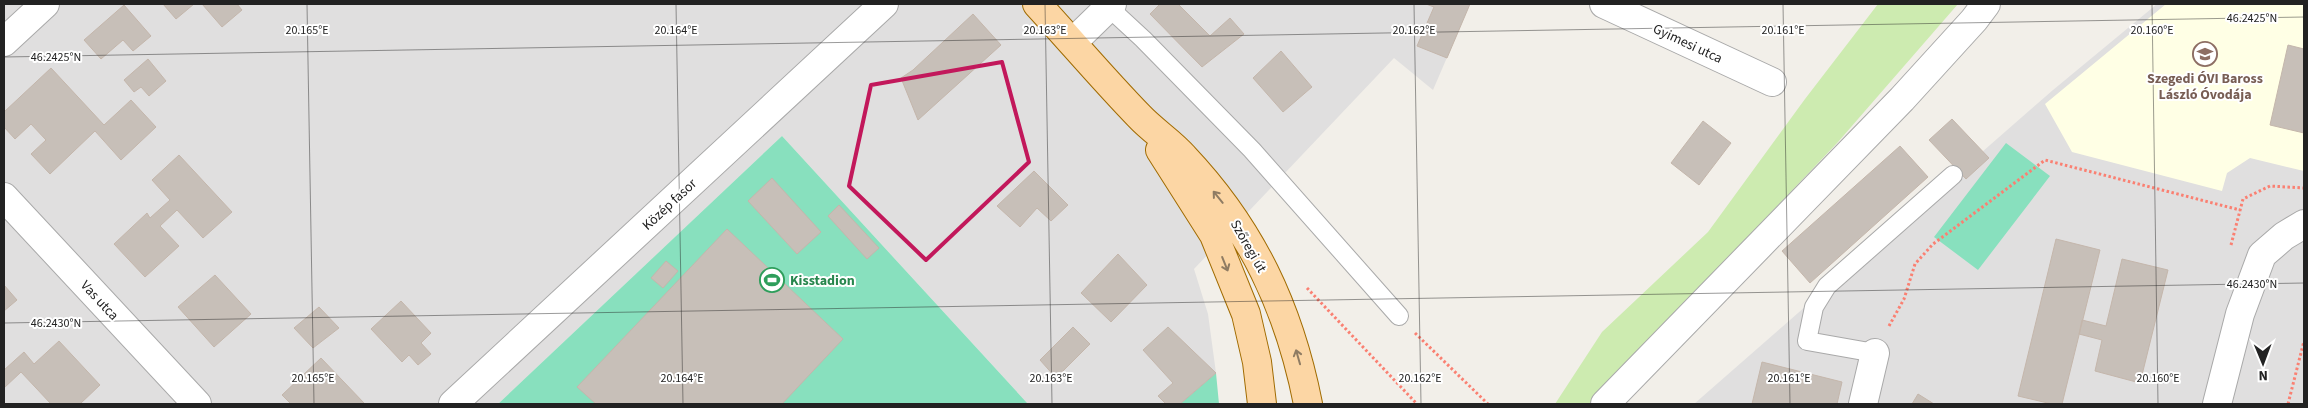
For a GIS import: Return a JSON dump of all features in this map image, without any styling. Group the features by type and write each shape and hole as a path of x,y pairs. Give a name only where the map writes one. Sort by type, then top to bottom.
{"main road":[{"name":"Szőregi út","path":"1037,4 1140,117 1190,163 1222,201 1255,250 1281,304 1300,360 1308,404"},
{"name":"Szőregi út","path":"1140,117 1214,235 1246,314 1257,362 1263,402"}],"street":[{"path":"4,42 45,4"},
{"name":"Közép fasor","path":"454,404 884,4"},
{"name":"Gyimesi utca","path":"1604,4 1772,82"},
{"path":"1605,404 1902,99 1974,20 1986,4"},
{"path":"1073,42 1108,5"},
{"name":"Vas utca","path":"4,197 197,404"},
{"path":"2217,404 2240,314 2262,255 2284,236 2304,224"},
{"path":"1863,404 1875,353"}],"lane":[{"path":"1108,5 1252,150 1399,316"},
{"path":"1875,353 1806,341 1814,307 1827,286 1953,175"}],"path":[{"path":"1875,353 1904,299 1915,264 1933,244 2045,160 2240,210"},
{"path":"1399,316 1488,404"},
{"path":"2288,404 2304,341"}],"highlighted area":[{"path":"1002,62 1029,162 926,260 849,186 871,85"}],"shaded area":[{"path":"4,4 1470,4 1433,90 1394,58 1194,269 1208,314 1216,373 1180,404 1028,404 782,136 498,404 4,404"},
{"path":"2157,4 2304,4 2304,404 1694,404 2053,90"},
{"name":"Szegedi ÓVI Baross László Óvodája","path":"2166,4 2304,4 2304,171 2250,158 2227,173 2222,191 2072,152 2045,104"}],"green space":[{"path":"1878,4 1958,4 1838,142 1589,404 1555,404 1602,332 1708,232 1805,99"},
{"name":"Kisstadion","path":"782,136 1028,404 498,404"},
{"path":"2006,143 2050,176 1978,270 1934,237"},
{"path":"1216,373 1219,404 1180,404"}],"building":[{"path":"163,4 194,4 176,19"},
{"path":"202,4 237,4 242,10 222,27"},
{"path":"1160,4 1178,4 1210,36 1230,18 1244,34 1202,67 1150,14"},
{"path":"1426,4 1470,4 1447,58 1417,46 1434,7"},
{"path":"124,5 151,36 133,51 123,40 101,59 84,40"},
{"path":"973,14 1001,45 918,120 901,78 913,70"},
{"path":"2288,45 2304,49 2304,133 2270,125"},
{"path":"1281,51 1312,87 1283,112 1253,78"},
{"path":"148,59 166,81 149,96 141,87 134,92 124,80"},
{"path":"51,68 104,125 131,100 156,127 121,160 95,131 50,174 31,154 46,140 31,124 15,139 4,127 4,112"},
{"path":"1952,119 1989,158 1966,179 1929,140"},
{"path":"1703,121 1731,143 1699,185 1671,163"},
{"path":"1900,146 1928,177 1810,283 1782,251"},
{"path":"179,155 232,212 203,238 177,210 160,226 179,246 145,277 114,244 147,213 150,218 170,200 152,180"},
{"path":"1034,171 1068,205 1051,221 1037,208 1020,227 997,206"},
{"path":"772,178 821,232 797,254 748,201"},
{"path":"839,205 879,248 867,259 828,216"},
{"path":"727,229 843,339 782,404 596,404 577,387"},
{"path":"2056,239 2100,250 2062,404 2052,404 2018,396"},
{"path":"1118,254 1147,285 1111,322 1081,293"},
{"path":"2122,259 2168,270 2140,383 2095,371 2102,340 2079,334 2082,320 2106,326"},
{"path":"666,261 678,271 663,288 651,278"},
{"path":"215,275 251,314 214,347 178,307"},
{"path":"4,285 17,300 4,311"},
{"path":"401,301 431,333 421,343 431,354 418,365 409,355 402,362 371,329"},
{"path":"319,307 339,328 313,348 294,328"},
{"path":"1073,327 1090,344 1056,378 1040,360"},
{"path":"1168,327 1216,373 1180,404 1166,404 1158,396 1173,383 1143,350"},
{"path":"59,341 100,385 80,404 51,404 21,372 4,388 4,370 24,352 34,364"},
{"path":"321,358 363,404 291,404 282,395"},
{"path":"1762,362 1842,382 1837,404 1752,404"},
{"path":"1918,394 1934,404 1912,404"}],"place":[{"name":"Szegedi ÓVI Baross László Óvodája","path":"2205,54"},
{"name":"Kisstadion","path":"772,280"}]}
